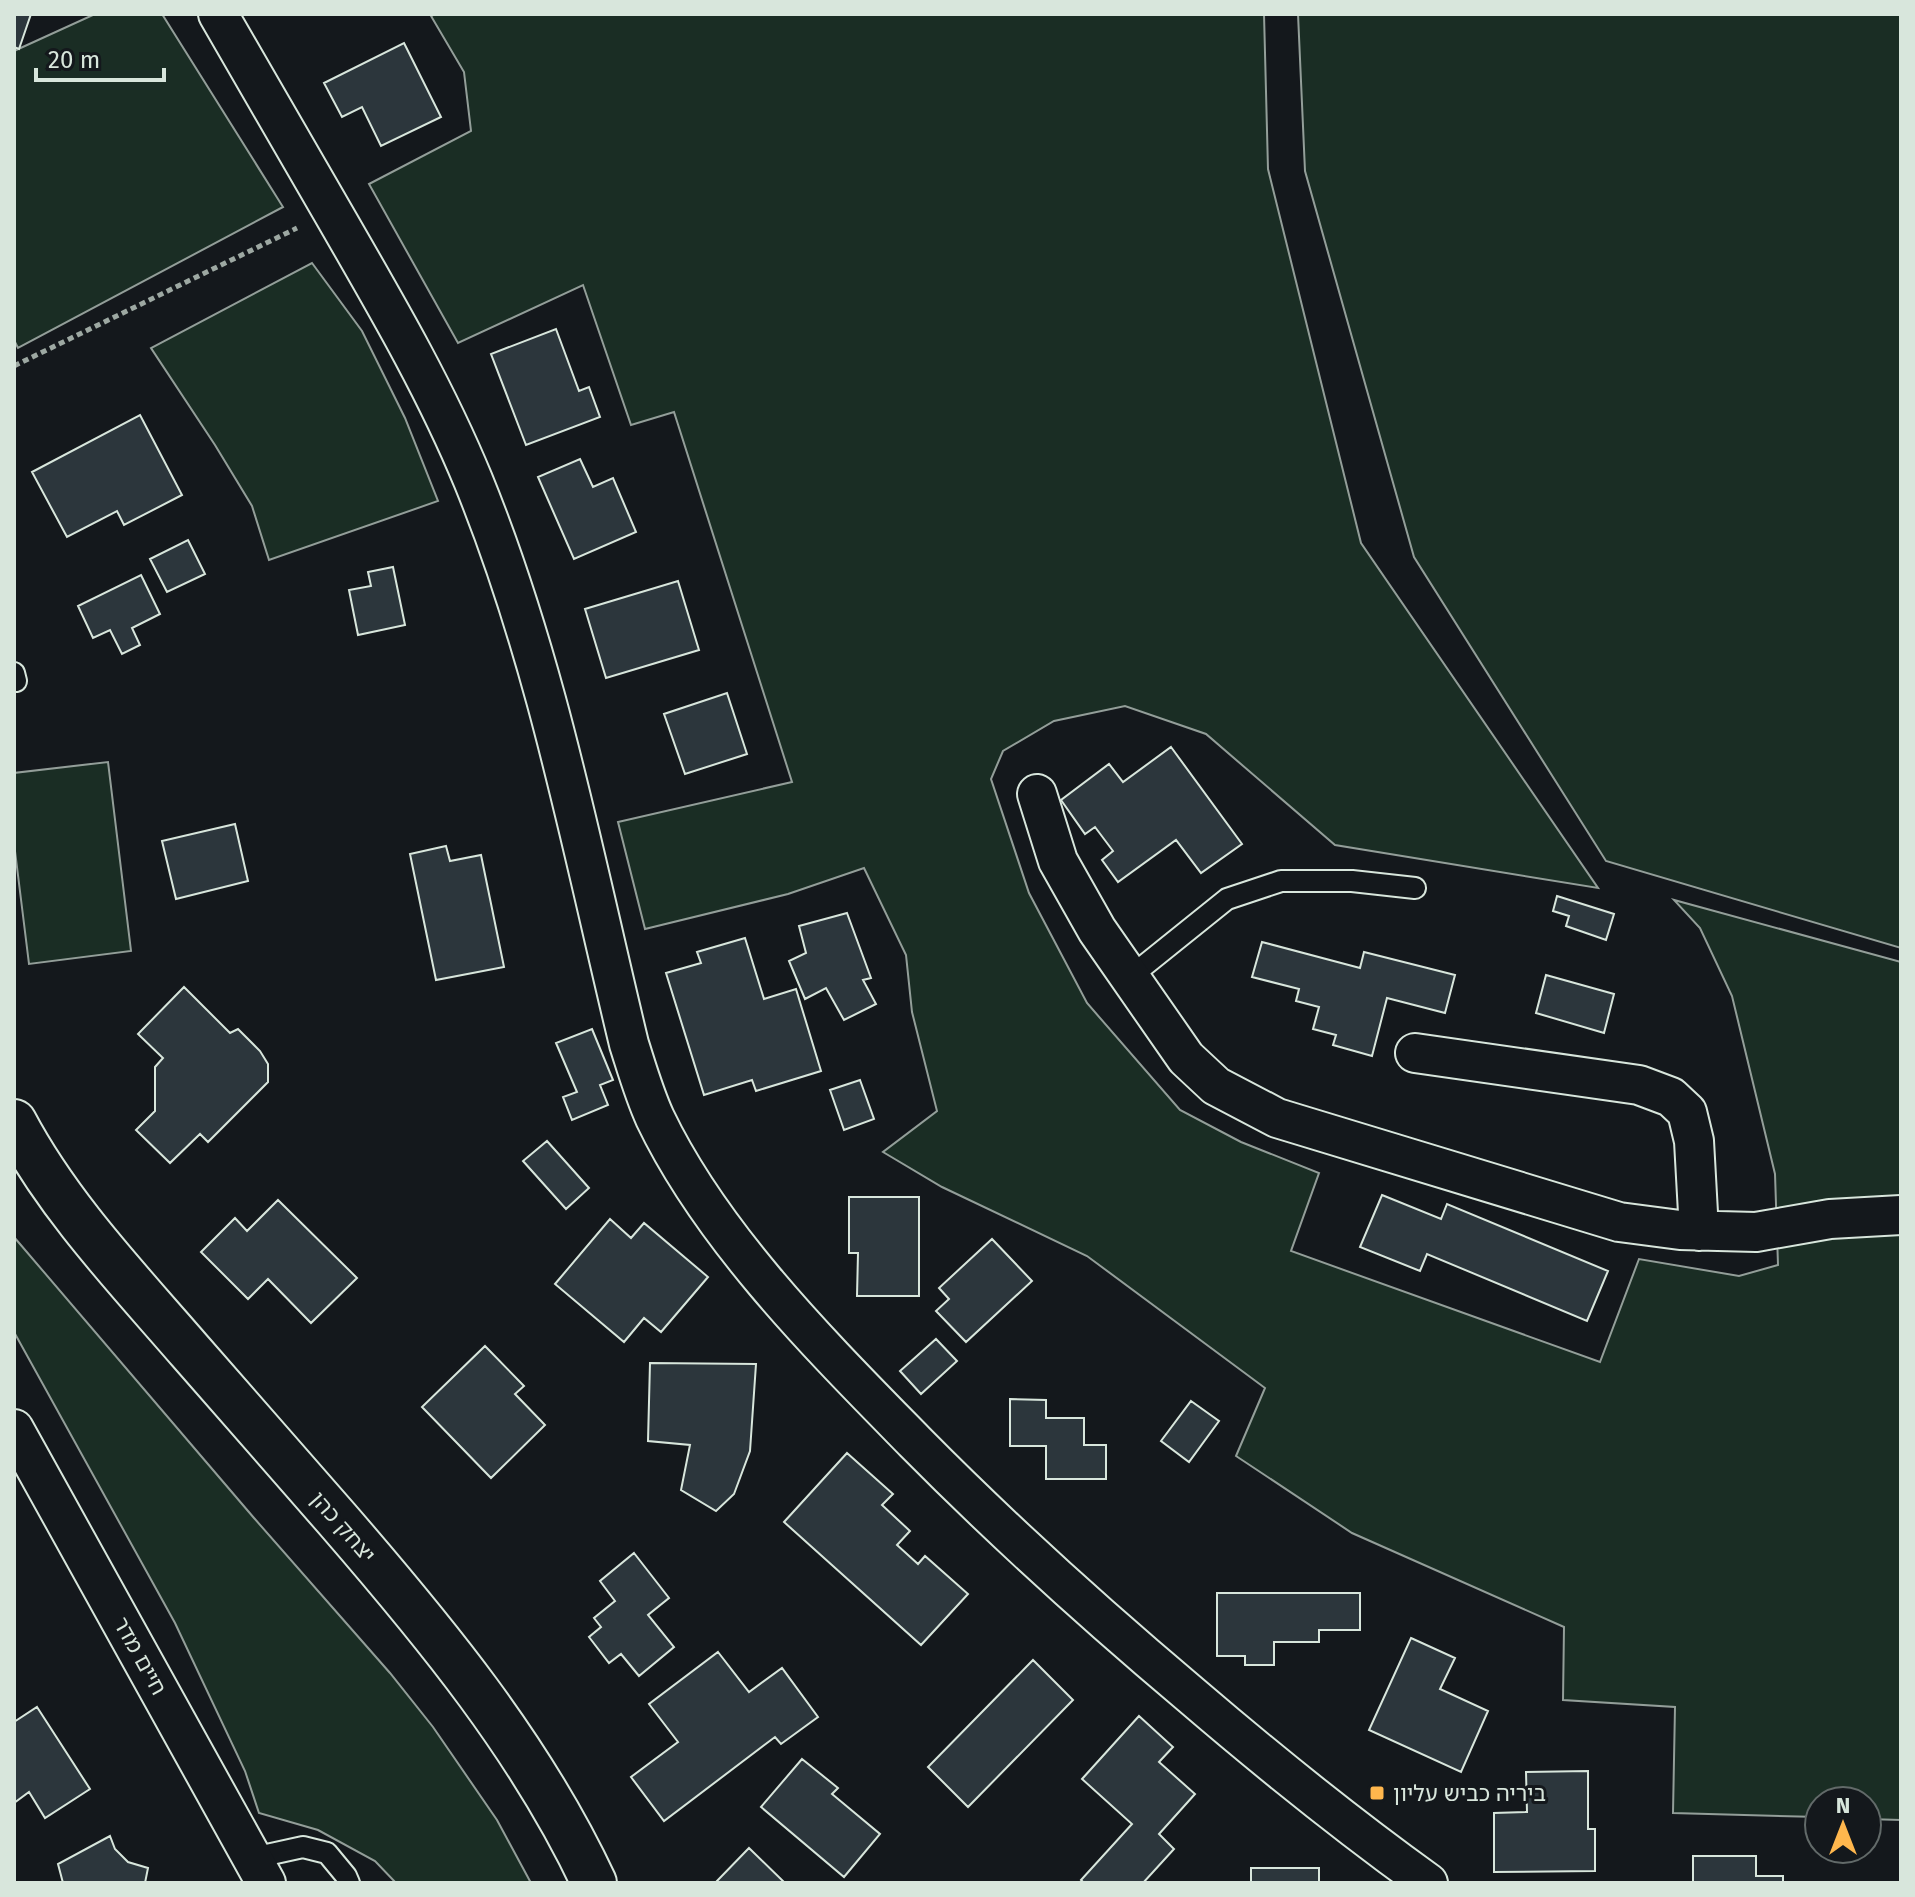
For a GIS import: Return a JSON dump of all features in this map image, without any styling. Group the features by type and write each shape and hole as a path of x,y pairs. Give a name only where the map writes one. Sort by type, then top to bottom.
{"street":[{"path":"218,14 416,358 467,468 497,545 536,664 640,1081 655,1117 692,1183 740,1249 806,1327 981,1508 1132,1645 1275,1767 1428,1883"},
{"path":"1037,794 1058,861 1097,930 1186,1058 1216,1086 1277,1118 1619,1222 1680,1230 1756,1232 1830,1219 1901,1215"},
{"path":"1415,1053 1639,1085 1671,1097 1687,1112 1694,1141 1699,1231"},
{"name":"יצחק כהן","path":"14,1122 58,1195 443,1646 533,1774 594,1883"},
{"name":"יצחק כהן","path":"14,1175 58,1195"},
{"name":"חיים מדר","path":"14,1429 259,1870"}],"lane":[{"path":"1130,977 1227,899 1281,881 1352,881 1415,888"},
{"path":"259,1870 303,1847 327,1853 352,1881"}],"path":[{"path":"14,366 331,211"}],"green space":[{"path":"95,14 162,14 283,207 18,348 14,340 14,51"},
{"path":"1264,14 1268,169 1361,543 1598,888 1335,845 1206,734 1125,706 1054,721 1003,751 991,779 1029,893 1087,1003 1180,1110 1241,1142 1319,1173 1291,1251 1600,1362 1639,1259 1739,1276 1778,1265 1775,1174 1732,996 1700,928 1674,900 1901,962 1901,1820 1883,1819 1883,1785 1803,1785 1803,1817 1673,1813 1675,1707 1563,1700 1564,1627 1352,1533 1236,1456 1265,1388 1087,1256 942,1187 883,1152 937,1111 912,1012 906,955 864,868 788,894 645,929 618,822 792,782 674,412 631,425 583,285 458,343 369,184 471,131 464,72 431,16"},
{"path":"1298,14 1901,14 1901,948 1606,861 1414,557 1305,171"},
{"path":"312,263 362,331 405,418 438,501 269,560 252,506 151,348"},
{"path":"108,762 131,951 29,964 14,843 14,773"},
{"path":"14,1237 390,1673 433,1727 497,1820 531,1883 396,1883 375,1861 318,1830 259,1813 245,1771 175,1623 14,1332"}],"building":[{"path":"14,14 31,14 19,49 14,47"},
{"path":"404,43 441,117 381,146 362,107 342,117 324,83"},
{"path":"556,329 579,391 589,387 600,417 526,445 491,354"},
{"path":"140,415 182,495 124,525 117,511 67,537 32,472"},
{"path":"580,459 593,487 613,478 636,532 574,559 538,477"},
{"path":"188,540 205,574 167,592 150,559"},
{"path":"393,567 405,625 358,635 349,590 371,586 368,572"},
{"path":"141,575 160,614 132,628 140,645 122,654 110,630 93,638 78,606"},
{"path":"678,581 699,650 606,678 585,609"},
{"path":"727,693 747,754 685,774 664,714"},
{"path":"1171,747 1242,844 1201,873 1176,840 1118,882 1102,860 1113,851 1095,827 1085,834 1061,800 1109,764 1123,782"},
{"path":"235,824 248,881 176,899 162,841"},
{"path":"446,846 450,861 481,855 504,967 436,980 410,854"},
{"path":"1557,896 1614,914 1606,940 1566,926 1569,916 1553,911"},
{"path":"847,913 871,978 863,980 876,1004 844,1020 826,988 805,999 789,961 806,953 799,926"},
{"path":"745,938 764,999 796,989 821,1071 756,1091 752,1080 704,1095 666,973 701,963 697,952"},
{"path":"1262,942 1360,968 1364,952 1455,975 1445,1013 1387,998 1372,1056 1333,1045 1336,1035 1313,1029 1319,1007 1296,1001 1299,989 1252,977"},
{"path":"1546,975 1614,994 1604,1033 1536,1013"},
{"path":"184,987 230,1033 238,1029 260,1051 268,1064 268,1082 208,1142 200,1134 170,1163 136,1130 155,1111 155,1067 163,1058 138,1034"},
{"path":"592,1029 613,1080 600,1085 608,1105 572,1120 563,1097 577,1092 556,1043"},
{"path":"860,1080 874,1119 844,1130 830,1090"},
{"path":"547,1141 589,1188 566,1209 523,1161"},
{"path":"1382,1195 1441,1219 1447,1204 1608,1271 1587,1321 1427,1254 1420,1271 1360,1247"},
{"path":"849,1197 919,1197 919,1296 857,1296 858,1253 849,1253"},
{"path":"278,1200 357,1278 311,1323 268,1279 248,1299 201,1252 235,1218 247,1231"},
{"path":"610,1219 631,1238 644,1223 708,1277 661,1332 644,1318 624,1342 555,1284"},
{"path":"992,1239 1032,1281 966,1342 936,1311 949,1299 939,1288"},
{"path":"936,1339 957,1361 921,1394 900,1371"},
{"path":"485,1346 524,1386 515,1394 545,1425 491,1478 422,1407"},
{"path":"650,1363 756,1364 750,1451 734,1494 716,1511 681,1490 690,1445 648,1441"},
{"path":"1010,1399 1046,1400 1046,1418 1084,1418 1084,1445 1106,1445 1106,1479 1046,1479 1046,1446 1010,1446"},
{"path":"1191,1401 1219,1421 1189,1462 1161,1441"},
{"path":"847,1453 893,1494 882,1505 910,1531 897,1545 918,1564 925,1556 968,1594 921,1645 784,1522"},
{"path":"634,1553 669,1598 648,1615 674,1647 639,1676 621,1654 609,1663 589,1637 601,1627 594,1618 615,1601 600,1581"},
{"path":"1217,1593 1360,1593 1360,1630 1319,1630 1319,1642 1274,1642 1274,1665 1245,1665 1245,1656 1217,1656"},
{"path":"1411,1638 1455,1658 1440,1689 1488,1711 1461,1772 1369,1730"},
{"path":"718,1652 749,1692 782,1668 818,1717 781,1744 775,1737 664,1821 631,1777 678,1742 649,1704"},
{"path":"1033,1660 1073,1700 968,1807 928,1767"},
{"path":"37,1707 90,1789 45,1818 29,1792 14,1803 14,1722"},
{"path":"1139,1716 1173,1747 1159,1762 1195,1794 1159,1834 1174,1849 1143,1883 1084,1883 1081,1880 1132,1824 1082,1779"},
{"path":"802,1759 838,1788 832,1794 880,1834 844,1877 761,1807"},
{"path":"1588,1771 1588,1829 1595,1829 1595,1871 1494,1872 1494,1813 1527,1812 1526,1772"},
{"path":"110,1836 115,1849 128,1862 148,1868 145,1883 63,1883 58,1864"},
{"path":"749,1848 785,1883 715,1883"},
{"path":"1693,1856 1756,1856 1756,1876 1783,1876 1783,1883 1693,1883"},
{"path":"1251,1868 1319,1868 1319,1883 1251,1883"}],"place":[{"name":"ביריה כביש עליון","path":"1377,1793"}]}
